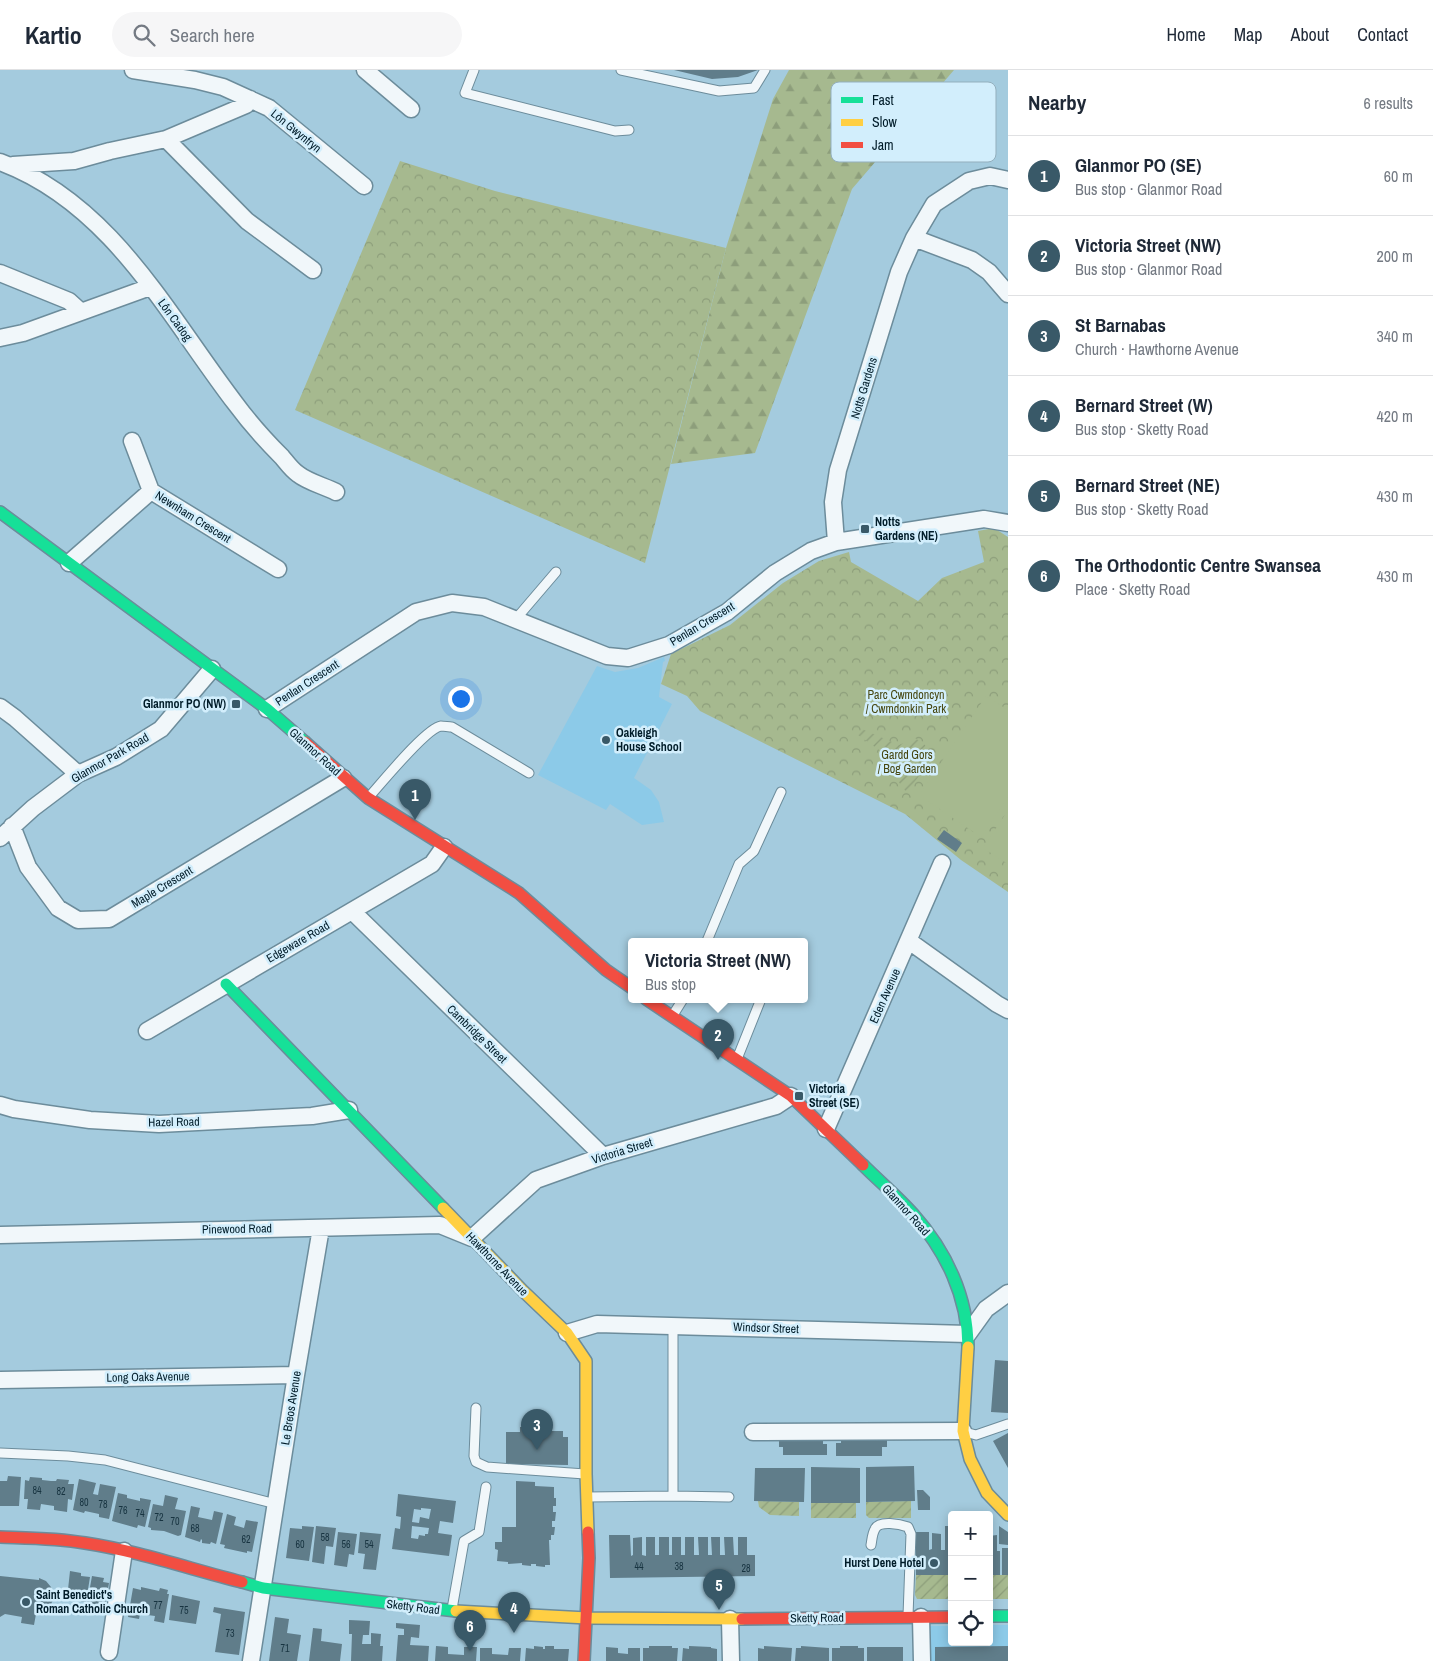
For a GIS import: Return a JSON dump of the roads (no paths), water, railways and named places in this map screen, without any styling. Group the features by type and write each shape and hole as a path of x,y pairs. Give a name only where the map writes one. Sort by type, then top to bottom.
{"street":[{"name":"Lôn Gwynfryn","path":"133,70 195,80 223,87 269,108 364,186"},
{"path":"365,70 411,109"},
{"path":"5,164 74,161 166,139 246,105 250,99"},
{"path":"166,139 247,221 313,270"},
{"name":"Lôn Cadog","path":"5,164 32,175 78,207 132,261 254,428 298,474 336,492"},
{"name":"Notts Gardens","path":"836,542 833,502 838,470 899,272 914,238 934,204 969,181 990,176 1008,180"},
{"path":"914,238 972,260 989,272 1008,294"},
{"path":"0,273 69,301 80,312"},
{"path":"0,338 23,333 150,287"},
{"path":"132,441 151,491"},
{"name":"Newnham Crescent","path":"68,563 151,491 278,569"},
{"name":"Glanmor Road","path":"0,512 267,709 343,778 368,798 519,893 606,970 628,985"},
{"name":"Penlan Crescent","path":"267,709 416,612 452,603 484,607 606,656 628,658 669,645 726,612 775,572 811,551 836,542 984,519 1008,523"},
{"name":"Glanmor Park Road","path":"0,838 12,826 78,774 116,757 161,729 212,670"},
{"path":"0,707 78,774"},
{"name":"Maple Crescent","path":"12,826 28,867 58,908 78,920 109,918 343,778"},
{"name":"Edgeware Road","path":"147,1030 432,864 444,847"},
{"name":"Eden Avenue","path":"826,1129 942,863"},
{"name":"Cambridge Street","path":"352,911 603,1156"},
{"path":"909,941 1008,1010"},
{"name":"Hawthorne Avenue","path":"226,984 472,1238 567,1333 586,1361 586,1474 589,1558 584,1661"},
{"name":"Glanmor Road","path":"652,1003 791,1096 913,1214 938,1247 953,1275 964,1305 968,1334 968,1356 963,1431 970,1459 987,1493 1008,1514"},
{"name":"Victoria Street","path":"472,1238 536,1180 603,1156 776,1106 791,1096"},
{"name":"Hazel Road","path":"0,1105 14,1109 90,1120 160,1124 312,1116 349,1110"},
{"name":"Pinewood Road","path":"0,1235 440,1225 472,1238"},
{"name":"Le Breos Avenue","path":"252,1661 296,1375 321,1228"},
{"path":"968,1334 986,1309 1008,1293"},
{"name":"Windsor Street","path":"567,1333 597,1324 968,1334"},
{"name":"Long Oaks Avenue","path":"0,1380 296,1375"},
{"path":"753,1432 963,1431"},
{"name":"Sketty Road","path":"0,1537 44,1538 84,1543 263,1588 451,1611 587,1618 948,1617"},
{"path":"109,1652 124,1552"},
{"path":"993,1616 1008,1616"},
{"path":"915,1617 922,1661"},
{"path":"730,1619 731,1661"}],"lane":[{"path":"474,70 465,93 615,131 629,130"},
{"path":"621,70 719,91 754,88 765,70"},
{"path":"515,620 556,572"},
{"path":"368,798 419,742 440,726 452,727 530,773"},
{"path":"708,938 739,864 754,851 781,792"},
{"path":"672,1017 681,1003"},
{"path":"737,1059 759,1003"},
{"path":"673,1326 673,1496"},
{"path":"476,1408 474,1456 476,1462 486,1467 586,1474"},
{"path":"963,1431 976,1435 1008,1424"},
{"path":"0,1454 68,1456 105,1460 276,1504"},
{"path":"451,1611 464,1541 479,1532 486,1487"},
{"path":"587,1497 729,1496"},
{"path":"871,1545 875,1528 880,1524 902,1524 908,1527 911,1534 915,1617"}],"place":[{"name":"Notts Gardens (NE)","path":"865,529"},
{"name":"Glanmor PO (NW)","path":"236,704"},
{"name":"Oakleigh House School","path":"606,740"},
{"name":"Glanmor PO (SE)","path":"415,820"},
{"name":"Victoria Street (NW)","path":"718,1060"},
{"name":"Victoria Street (SE)","path":"799,1096"},
{"name":"St Barnabas","path":"537,1450"},
{"name":"Hurst Dene Hotel","path":"934,1563"},
{"name":"Saint Benedict's Roman Catholic Church","path":"26,1602"},
{"name":"Bernard Street (NE)","path":"719,1610"},
{"name":"Bernard Street (W)","path":"514,1633"},
{"name":"The Orthodontic Centre Swansea","path":"470,1651"}],"park label":[{"name":"Parc Cwmdoncyn / Cwmdonkin Park","path":"906,702"},
{"name":"Gardd Gors / Bog Garden","path":"907,762"}]}
